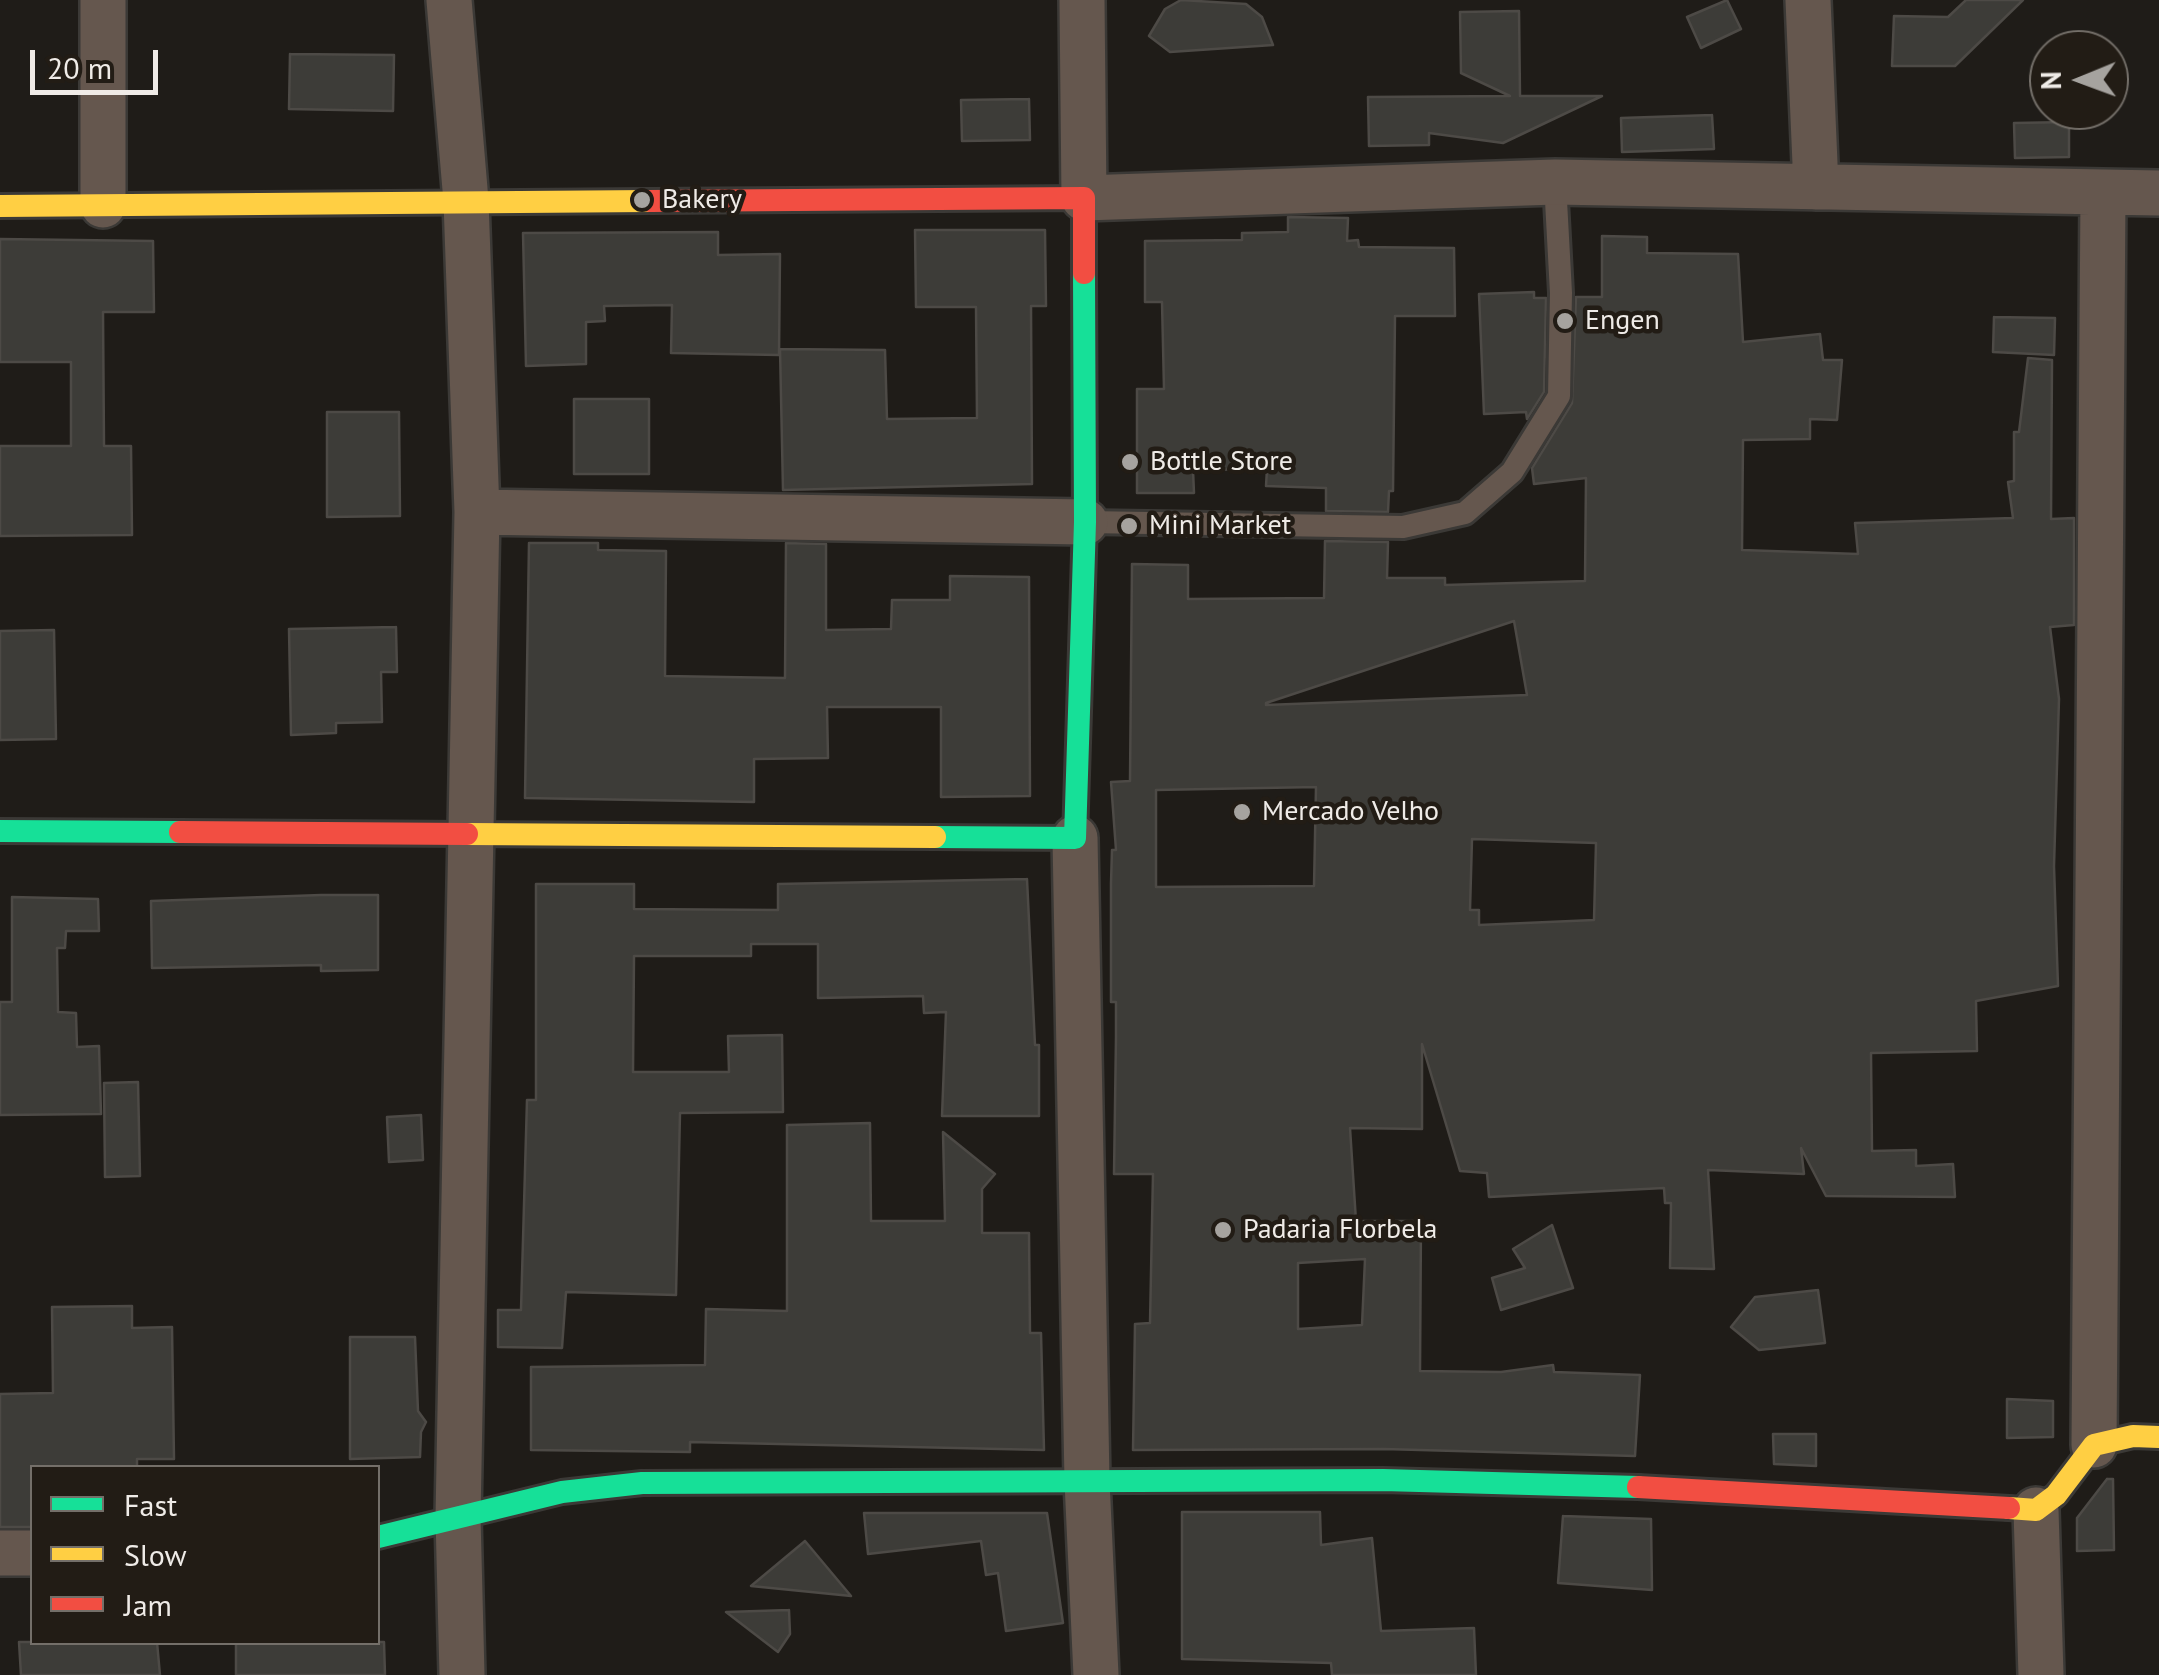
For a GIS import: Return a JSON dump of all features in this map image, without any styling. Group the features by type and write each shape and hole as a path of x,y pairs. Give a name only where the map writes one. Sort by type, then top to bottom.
{"main road":[{"path":"0,206 1084,198 1086,522 1075,838 0,831"},
{"path":"380,1537 562,1492 642,1483 1384,1480 1618,1486 2036,1510 2056,1495 2094,1445 2133,1436 2159,1437"}],"street":[{"path":"103,0 103,205"},
{"path":"449,0 466,201 478,512 458,1518 462,1675"},
{"path":"1082,0 1084,198 1555,182 2159,193"},
{"path":"1808,0 1816,187"},
{"path":"2094,1445 2103,193"},
{"path":"478,512 1086,522"},
{"path":"1075,838 1087,1481 1096,1675"},
{"path":"2036,1510 2041,1675"},
{"path":"0,1553 30,1553"}],"lane":[{"path":"1086,522 1403,527 1466,513 1512,472 1559,396 1555,182"}],"building":[{"path":"1181,0 1246,4 1262,17 1273,45 1170,52 1149,36 1165,9"},
{"path":"1727,0 1741,29 1701,48 1687,17"},
{"path":"1966,0 2023,0 1955,66 1892,66 1894,16 1948,17"},
{"path":"1519,11 1520,96 1602,96 1503,143 1429,133 1429,145 1369,146 1368,97 1510,96 1461,73 1460,12"},
{"path":"290,54 394,55 393,111 289,109"},
{"path":"1029,99 1030,140 962,141 961,100"},
{"path":"1712,115 1714,149 1622,152 1621,118"},
{"path":"2014,123 2029,123 2029,130 2069,130 2069,157 2015,158"},
{"path":"1288,217 1348,218 1347,241 1358,240 1359,247 1454,248 1455,316 1395,316 1393,491 1389,491 1388,512 1326,511 1326,488 1266,486 1267,469 1193,470 1194,493 1137,493 1137,389 1164,389 1162,302 1145,302 1145,241 1242,240 1242,233 1288,232"},
{"path":"915,230 1045,230 1046,306 1031,306 1032,484 783,490 780,349 885,350 887,419 977,418 976,307 916,307"},
{"path":"718,232 718,255 780,254 779,355 671,353 672,305 604,306 605,321 586,322 586,364 526,366 523,233"},
{"path":"1602,236 1647,237 1647,253 1738,254 1743,342 1820,334 1823,360 1842,360 1837,420 1810,419 1810,439 1743,440 1742,550 1858,554 1855,523 2013,518 2008,482 2014,481 2014,432 2019,432 2028,358 2052,360 2051,519 2074,518 2074,625 2050,627 2059,699 2054,866 2058,986 1976,1001 1977,1051 1871,1053 1872,1151 1916,1150 1916,1166 1953,1164 1955,1197 1826,1196 1801,1148 1804,1174 1708,1170 1714,1269 1670,1268 1671,1203 1665,1203 1664,1188 1489,1197 1487,1173 1460,1171 1422,1044 1422,1129 1350,1128 1356,1221 1421,1221 1420,1371 1501,1372 1553,1365 1554,1372 1640,1375 1635,1456 1384,1449 1133,1450 1135,1324 1150,1323 1153,1174 1114,1174 1116,1002 1111,1002 1112,850 1116,850 1111,782 1130,781 1132,564 1188,565 1188,599 1324,598 1325,541 1388,542 1387,578 1445,578 1445,585 1585,581 1586,478 1534,484 1532,468 1572,403 1576,297 1602,297","holes":["1514,621 1527,695 1266,703","1316,787 1314,886 1156,887 1156,790","1472,839 1596,843 1594,920 1479,925 1479,910 1470,910","1365,1259 1362,1325 1298,1329 1298,1263"]},
{"path":"0,239 153,241 154,312 103,312 104,446 131,446 132,535 0,536 0,446 71,446 71,362 0,362"},
{"path":"1534,292 1534,298 1546,298 1544,392 1527,419 1526,412 1484,414 1479,294"},
{"path":"1994,317 2055,318 2054,355 1993,352"},
{"path":"574,399 649,399 649,474 574,474"},
{"path":"327,412 399,412 400,516 327,517"},
{"path":"529,543 598,543 598,550 666,551 665,676 785,678 786,543 826,544 826,630 891,629 892,600 950,600 950,576 1029,577 1030,796 941,797 941,707 827,707 828,758 754,759 754,802 525,798"},
{"path":"396,627 397,672 381,672 382,722 336,723 336,733 291,735 289,629"},
{"path":"54,630 56,739 0,740 0,631"},
{"path":"1027,879 1035,1045 1039,1045 1039,1116 942,1116 946,1012 924,1013 923,996 818,998 818,944 751,944 751,956 634,956 633,1072 729,1072 728,1036 782,1035 783,1112 680,1113 676,1295 566,1292 562,1348 498,1347 498,1310 521,1310 527,1100 536,1100 536,884 634,884 634,909 778,910 778,884"},
{"path":"378,895 378,970 321,971 321,965 152,968 151,901"},
{"path":"12,897 98,899 99,931 66,931 65,948 57,948 58,1012 76,1013 77,1047 99,1046 101,1114 0,1115 0,1002 12,1002"},
{"path":"138,1082 140,1176 105,1177 104,1083"},
{"path":"421,1115 423,1160 389,1162 387,1117"},
{"path":"870,1123 871,1221 945,1221 943,1132 995,1174 982,1189 982,1233 1029,1233 1030,1333 1041,1333 1044,1450 690,1442 690,1452 531,1450 531,1367 705,1365 706,1309 787,1311 787,1125"},
{"path":"1552,1225 1573,1288 1501,1310 1492,1278 1525,1268 1513,1249"},
{"path":"1818,1290 1825,1343 1759,1350 1731,1327 1755,1297"},
{"path":"132,1306 132,1328 172,1327 174,1459 137,1459 137,1465 30,1465 30,1527 0,1527 0,1394 53,1393 52,1307"},
{"path":"350,1337 415,1337 418,1411 426,1422 421,1432 420,1457 350,1459"},
{"path":"2007,1399 2053,1401 2053,1437 2007,1438"},
{"path":"1773,1434 1816,1434 1816,1466 1774,1464"},
{"path":"2107,1479 2113,1479 2114,1550 2077,1551 2077,1518"},
{"path":"1182,1512 1320,1512 1321,1545 1372,1538 1381,1631 1474,1628 1476,1675 1332,1675 1331,1663 1182,1659"},
{"path":"864,1513 1047,1513 1063,1623 1006,1631 998,1573 986,1575 981,1541 868,1554"},
{"path":"1563,1516 1651,1519 1652,1590 1558,1583"},
{"path":"805,1541 851,1596 751,1586"},
{"path":"789,1610 790,1634 778,1652 726,1612"},
{"path":"19,1642 157,1645 160,1675 21,1675"},
{"path":"384,1642 385,1675 236,1675 236,1645"}],"traffic: fast":[{"path":"935,837 1075,838 1085,522 1084,273"},
{"path":"0,831 180,832"},
{"path":"380,1537 562,1492 642,1483 1383,1480 1638,1487"}],"traffic: slow":[{"path":"0,206 650,201"},
{"path":"467,834 935,837"},
{"path":"2009,1508 2036,1510 2056,1495 2094,1445 2133,1436 2159,1437"}],"traffic: jam":[{"path":"650,201 1084,198 1084,273"},
{"path":"180,832 467,834"},
{"path":"1638,1487 2009,1508"}],"place":[{"name":"Bakery","path":"642,200"},
{"name":"Engen","path":"1565,321"},
{"name":"Bottle Store","path":"1130,462"},
{"name":"Mini Market","path":"1129,526"},
{"name":"Mercado Velho","path":"1242,812"},
{"name":"Padaria Florbela","path":"1223,1230"}]}
